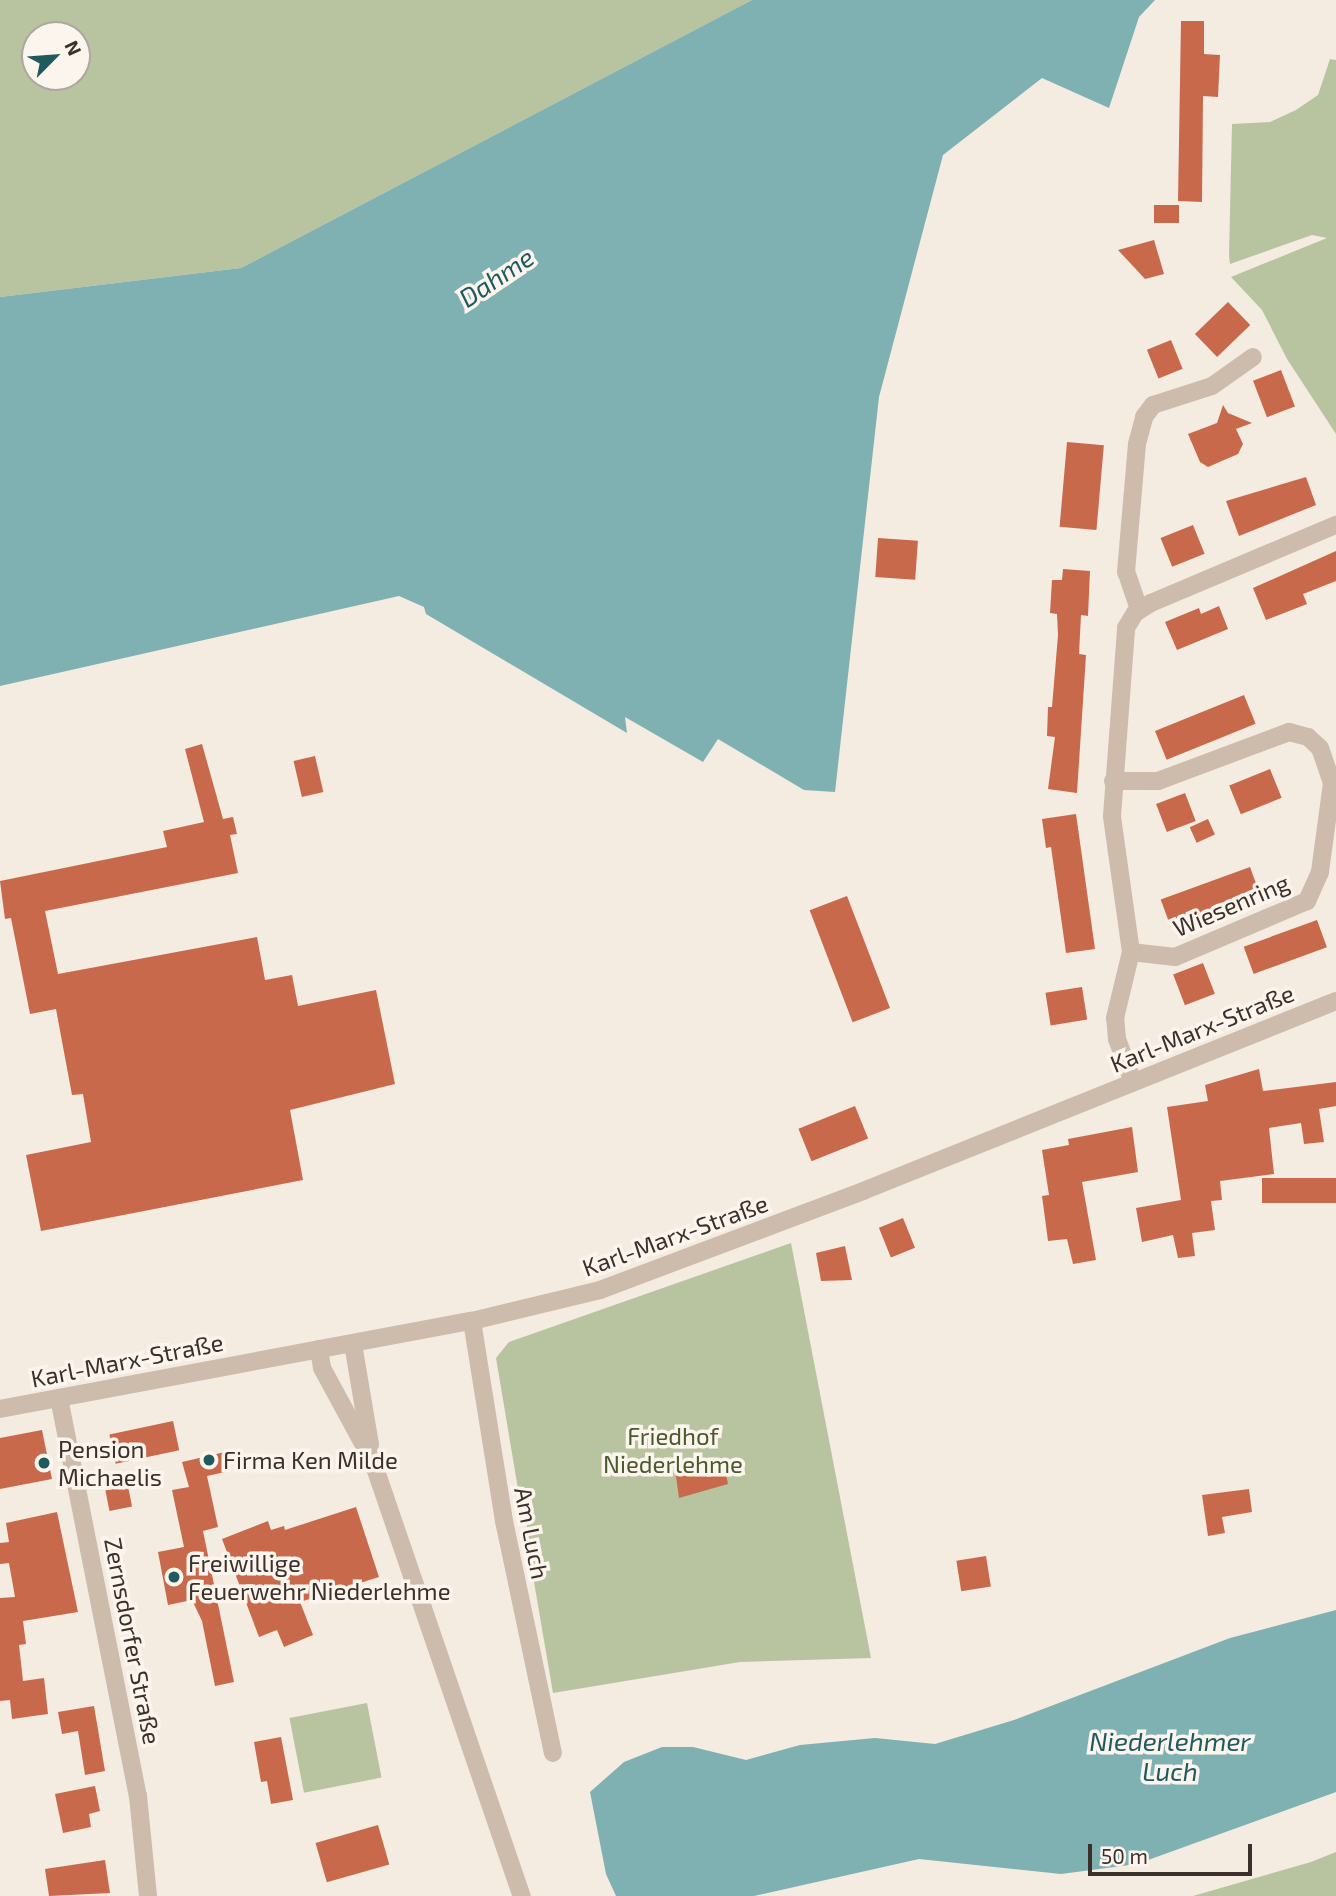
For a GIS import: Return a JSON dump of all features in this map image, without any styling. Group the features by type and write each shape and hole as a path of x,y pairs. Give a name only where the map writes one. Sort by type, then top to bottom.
{"street":[{"path":"1139,609 1126,572 1135,455 1144,417 1153,405 1212,386 1253,357"},
{"path":"1133,1082 1117,1039 1115,1018 1130,951 1112,816 1126,628 1139,609 1336,525"},
{"name":"Wiesenring","path":"1113,780 1158,781 1289,732 1308,737 1320,748 1332,783 1320,872 1307,901 1175,957 1130,951"},
{"name":"Karl-Marx-Straße","path":"0,1409 472,1321 600,1290 863,1191 1336,1001"},
{"name":"Am Luch","path":"472,1321 507,1534 553,1753"},
{"path":"353,1344 373,1462"},
{"path":"319,1349 322,1368 373,1462 523,1896"},
{"name":"Zernsdorfer Straße","path":"59,1398 138,1796 148,1896"}],"green space":[{"path":"0,0 752,0 241,268 0,297"},
{"path":"1330,59 1336,60 1336,434 1287,359 1262,310 1231,277 1327,238 1312,235 1230,264 1229,256 1232,124 1270,122 1296,110 1318,95"},
{"name":"Friedhof Niederlehme","path":"791,1243 871,1658 740,1662 553,1693 528,1547 526,1505 518,1489 496,1358 509,1342"},
{"path":"367,1703 382,1778 304,1793 289,1718"},
{"path":"1336,1852 1336,1896 1193,1896 1311,1862"}],"water":[{"name":"Dahme","path":"752,0 1155,0 1139,17 1109,108 1042,78 943,155 879,397 835,792 804,790 718,739 703,762 625,717 627,733 426,614 424,607 399,596 0,686 0,297 241,268"},
{"name":"Niederlehmer Luch","path":"1336,1610 1336,1792 1137,1864 1061,1874 919,1859 754,1896 616,1896 606,1874 590,1792 624,1762 662,1747 693,1747 746,1760 800,1745 875,1738 935,1744 1014,1720 1230,1638"}],"building":[{"path":"1181,21 1204,21 1204,54 1220,55 1218,97 1203,96 1202,202 1178,201"},
{"path":"1154,205 1179,205 1179,223 1154,223"},
{"path":"1154,240 1164,274 1145,279 1118,250"},
{"path":"1228,302 1250,325 1217,357 1195,334"},
{"path":"1171,340 1183,369 1159,378 1147,350"},
{"path":"1281,370 1295,406 1267,417 1253,381"},
{"path":"1223,405 1228,413 1252,423 1236,429 1243,444 1238,454 1208,467 1200,462 1188,434 1217,423"},
{"path":"1067,442 1104,445 1096,530 1060,527"},
{"path":"1306,477 1316,505 1239,536 1226,501"},
{"path":"1193,525 1205,554 1172,567 1161,538"},
{"path":"878,538 918,541 915,580 875,577"},
{"path":"1336,551 1336,581 1303,594 1307,604 1266,620 1253,588"},
{"path":"1063,569 1090,571 1088,616 1081,615 1079,654 1086,655 1077,793 1048,789 1055,737 1047,736 1048,707 1052,707 1058,635 1057,614 1050,613 1052,580 1062,580"},
{"path":"1219,606 1228,629 1177,650 1165,622 1199,608 1201,614"},
{"path":"1244,695 1256,724 1167,760 1155,731"},
{"path":"202,744 223,819 233,817 237,834 230,835 238,873 45,911 58,974 257,937 265,980 292,975 298,1006 376,990 395,1084 290,1110 303,1180 41,1231 26,1155 91,1142 83,1094 72,1095 56,1009 30,1014 11,918 5,919 0,881 167,847 163,831 204,822 185,749"},
{"path":"315,756 323,792 302,797 294,761"},
{"path":"1270,769 1282,798 1241,814 1229,785"},
{"path":"1185,793 1196,821 1167,832 1156,804"},
{"path":"1076,814 1095,949 1066,953 1051,847 1046,848 1042,819"},
{"path":"1208,819 1215,835 1197,843 1190,827"},
{"path":"1250,867 1260,894 1171,927 1161,899"},
{"path":"847,896 890,1008 853,1022 810,910"},
{"path":"1317,920 1327,947 1254,974 1244,947"},
{"path":"1203,963 1215,994 1185,1005 1173,974"},
{"path":"1082,987 1087,1020 1051,1025 1045,993"},
{"path":"1259,1069 1263,1091 1336,1082 1336,1106 1319,1109 1324,1142 1304,1144 1301,1123 1269,1128 1274,1174 1220,1181 1222,1200 1211,1201 1215,1230 1192,1233 1195,1256 1178,1258 1173,1235 1142,1242 1136,1208 1181,1200 1167,1107 1208,1101 1205,1085"},
{"path":"855,1106 868,1138 812,1161 798,1129"},
{"path":"1132,1127 1138,1172 1082,1182 1096,1260 1073,1264 1067,1239 1048,1241 1042,1196 1049,1195 1042,1150 1069,1145 1068,1139"},
{"path":"1262,1178 1336,1178 1336,1203 1262,1203"},
{"path":"903,1218 915,1248 891,1257 879,1228"},
{"path":"845,1246 852,1280 821,1281 816,1253"},
{"path":"173,1421 179,1450 116,1464 109,1435"},
{"path":"42,1430 52,1479 0,1489 0,1438"},
{"path":"225,1452 230,1471 207,1476 218,1527 203,1531 234,1682 215,1686 202,1621 192,1600 168,1605 158,1552 184,1547 172,1490 189,1487 182,1462"},
{"path":"695,1459 696,1465 723,1460 728,1484 679,1498 674,1462"},
{"path":"128,1486 132,1507 109,1511 105,1490"},
{"path":"1249,1489 1252,1512 1222,1517 1225,1533 1208,1536 1202,1495"},
{"path":"356,1507 379,1577 300,1602 313,1635 284,1647 277,1630 259,1637 222,1539 268,1521 271,1530 284,1526 285,1530"},
{"path":"57,1512 78,1612 23,1621 26,1644 19,1645 23,1681 44,1678 48,1714 12,1719 10,1700 0,1701 0,1598 15,1597 9,1563 0,1564 0,1543 9,1542 6,1523"},
{"path":"986,1556 991,1587 961,1591 956,1561"},
{"path":"94,1706 105,1771 85,1775 78,1731 62,1734 58,1712"},
{"path":"281,1737 293,1800 271,1804 267,1781 261,1782 254,1742"},
{"path":"95,1786 100,1811 89,1814 91,1827 63,1833 55,1794"},
{"path":"378,1825 389,1864 327,1882 316,1843"},
{"path":"105,1860 110,1893 49,1896 45,1869"}],"place":[{"name":"Firma Ken Milde","path":"209,1460"},
{"name":"Pension Michaelis","path":"44,1463"},
{"name":"Freiwillige Feuerwehr Niederlehme","path":"174,1577"}]}
